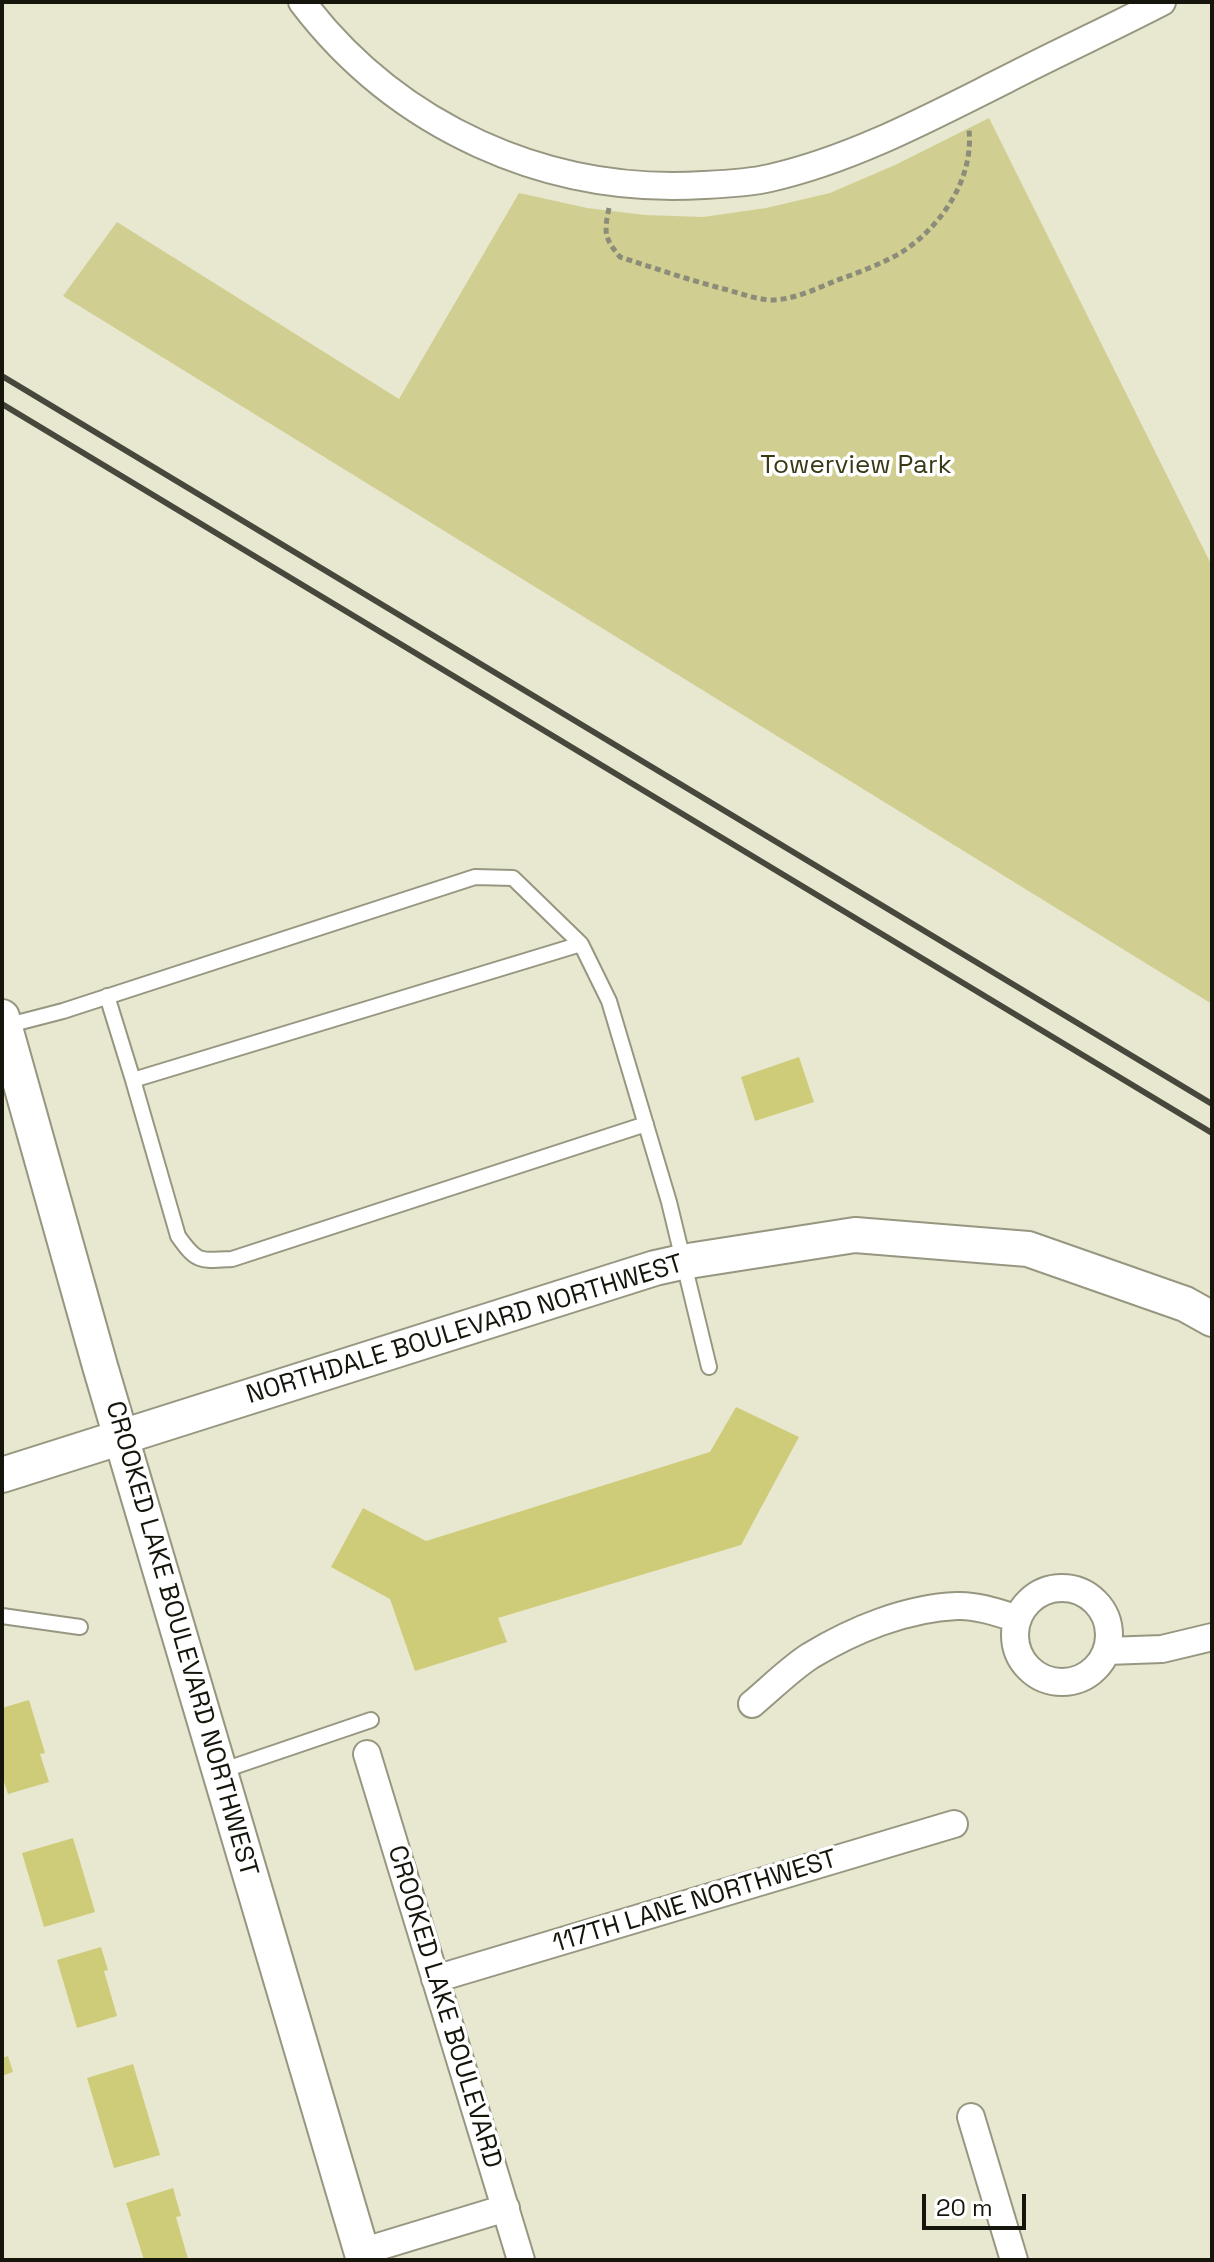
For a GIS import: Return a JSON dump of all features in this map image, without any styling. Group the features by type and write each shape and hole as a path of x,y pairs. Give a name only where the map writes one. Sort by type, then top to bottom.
{"street":[{"path":"302,2 353,61 406,103 467,138 546,169 616,184 689,186 768,179 838,158 1162,2"},
{"name":"CROOKED LAKE BOULEVARD NORTHWEST","path":"3,1022 362,2256"},
{"name":"NORTHDALE BOULEVARD NORTHWEST","path":"2,1475 655,1268 855,1235 1028,1249 1185,1304 1212,1319"},
{"path":"1060,1587 1078,1590 1095,1599 1106,1614 1110,1632 1107,1651 1098,1666 1083,1678 1065,1682 1046,1680 1030,1670 1019,1655 1014,1637 1018,1619 1027,1603 1042,1591 1060,1587"},
{"path":"752,1704 808,1657 864,1628 913,1613 959,1605 1018,1619"},
{"path":"1107,1651 1162,1649 1212,1637"},
{"name":"CROOKED LAKE BOULEVARD","path":"367,1754 521,2260"},
{"name":"117TH LANE NORTHWEST","path":"435,1979 954,1824"},
{"path":"971,2117 1014,2260"},
{"path":"362,2256 506,2208"}],"lane":[{"path":"3,1022 63,1011 475,877 513,878 581,944 609,1001 669,1202 709,1367"},
{"path":"133,1080 581,944"},
{"path":"107,996 178,1236 192,1256 207,1260 232,1259 646,1124"},
{"path":"2,1616 80,1627"},
{"path":"221,1771 371,1720"}],"path":[{"path":"616,184 605,229 607,242 620,257 749,298 775,300 806,293 901,252 924,234 946,209 970,158 969,131 955,104"}],"green space":[{"name":"Towerview Park","path":"989,118 1212,566 1212,1004 63,296 117,222 399,399 519,193 587,208 645,215 703,217 766,208 830,193 895,165"}],"building":[{"path":"799,1057 814,1102 755,1121 741,1077"},
{"path":"736,1407 799,1437 741,1545 498,1618 507,1642 415,1671 390,1599 331,1567 363,1508 426,1541 710,1452"},
{"path":"29,1700 45,1753 40,1754 49,1782 8,1794 2,1776 2,1708"},
{"path":"73,1838 95,1912 44,1927 22,1853"},
{"path":"101,1947 108,1970 104,1971 117,2016 77,2028 57,1960"},
{"path":"8,2056 13,2072 2,2076 2,2058"},
{"path":"133,2064 160,2155 114,2168 87,2078"},
{"path":"173,2188 181,2216 176,2217 188,2259 144,2260 126,2203"}],"railway":[{"path":"2,376 1212,1104"},
{"path":"2,404 1212,1133"}]}
